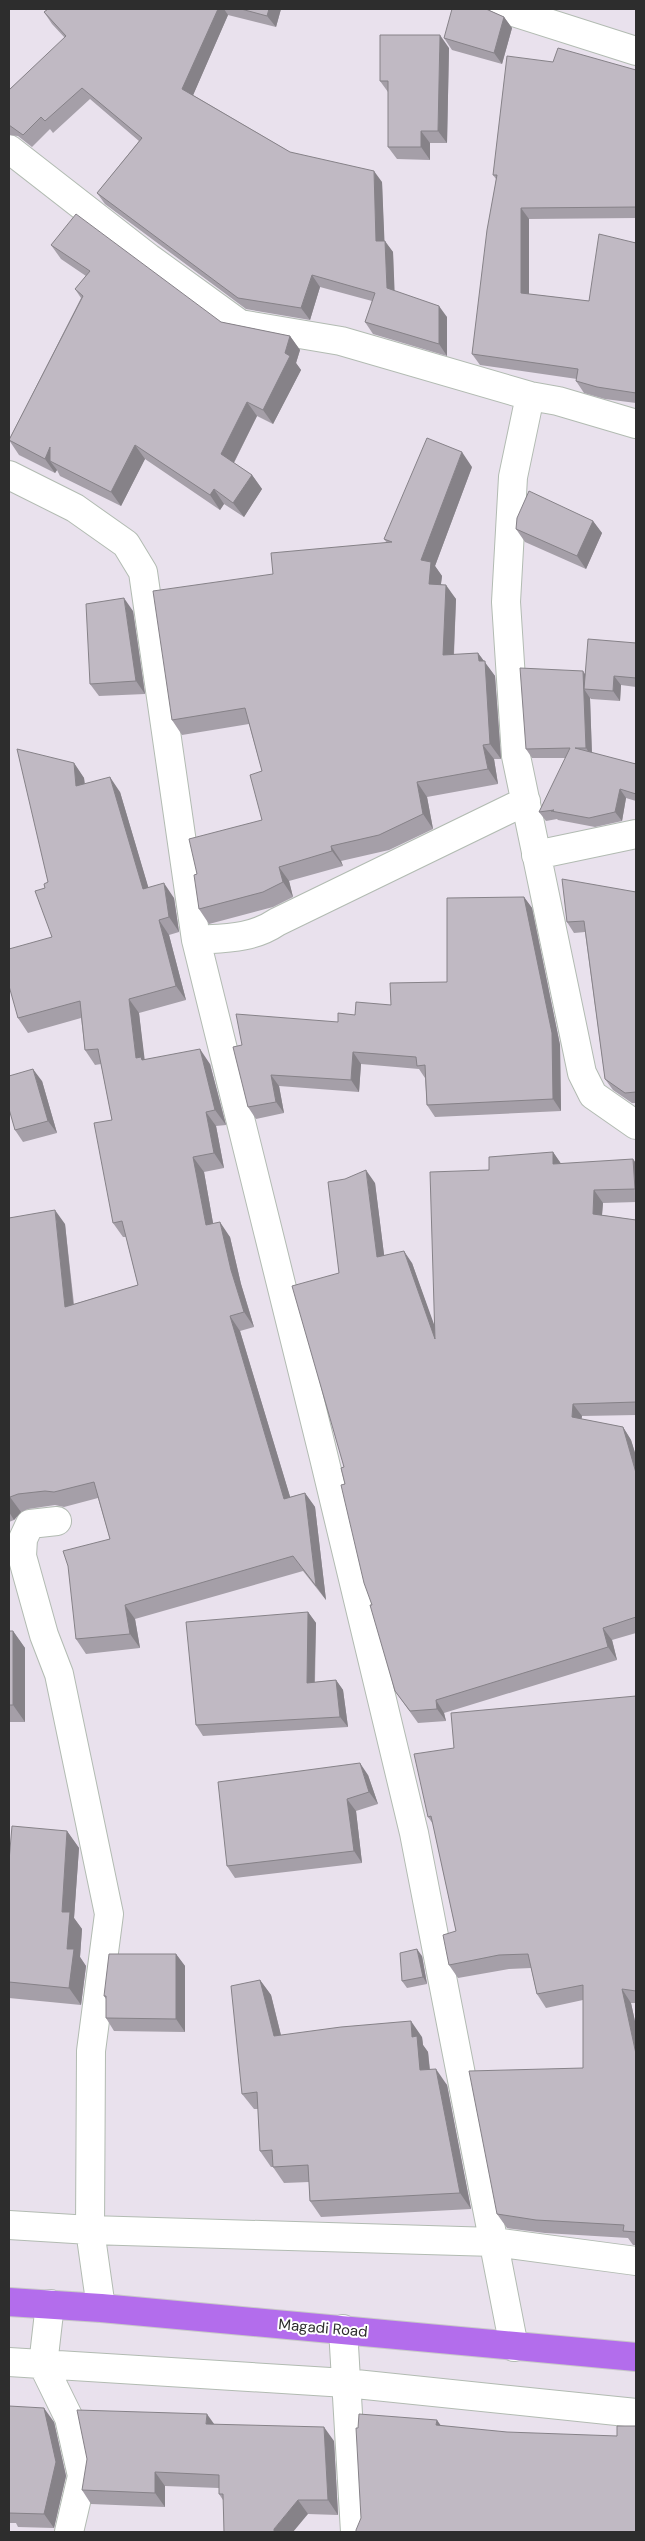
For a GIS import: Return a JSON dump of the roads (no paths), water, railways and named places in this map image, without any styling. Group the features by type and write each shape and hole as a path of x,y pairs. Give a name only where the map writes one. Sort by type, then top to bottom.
{"highway":[{"name":"Magadi Road","path":"9,2302 101,2308 343,2329 514,2347 636,2356"}],"street":[{"path":"504,9 636,51"},
{"path":"9,149 149,258 240,324 341,341 530,396 558,401 636,424"},
{"path":"530,396 512,477 506,602 516,756 582,1073 593,1094 636,1125"},
{"path":"9,475 76,508 126,544 143,572 196,940 414,1833 514,2347"},
{"path":"196,940 237,938 264,931 277,922 526,801"},
{"path":"536,855 636,834"},
{"path":"57,1521 30,1524 24,1539 22,1556 44,1635 58,1674 109,1914 91,2051 90,2230 101,2308"},
{"path":"9,2225 90,2230 494,2242 636,2261"},
{"path":"50,2304 43,2366 69,2418 82,2476 70,2532"},
{"path":"343,2329 355,2532"},
{"path":"9,2362 43,2366 346,2383 636,2414"}]}
